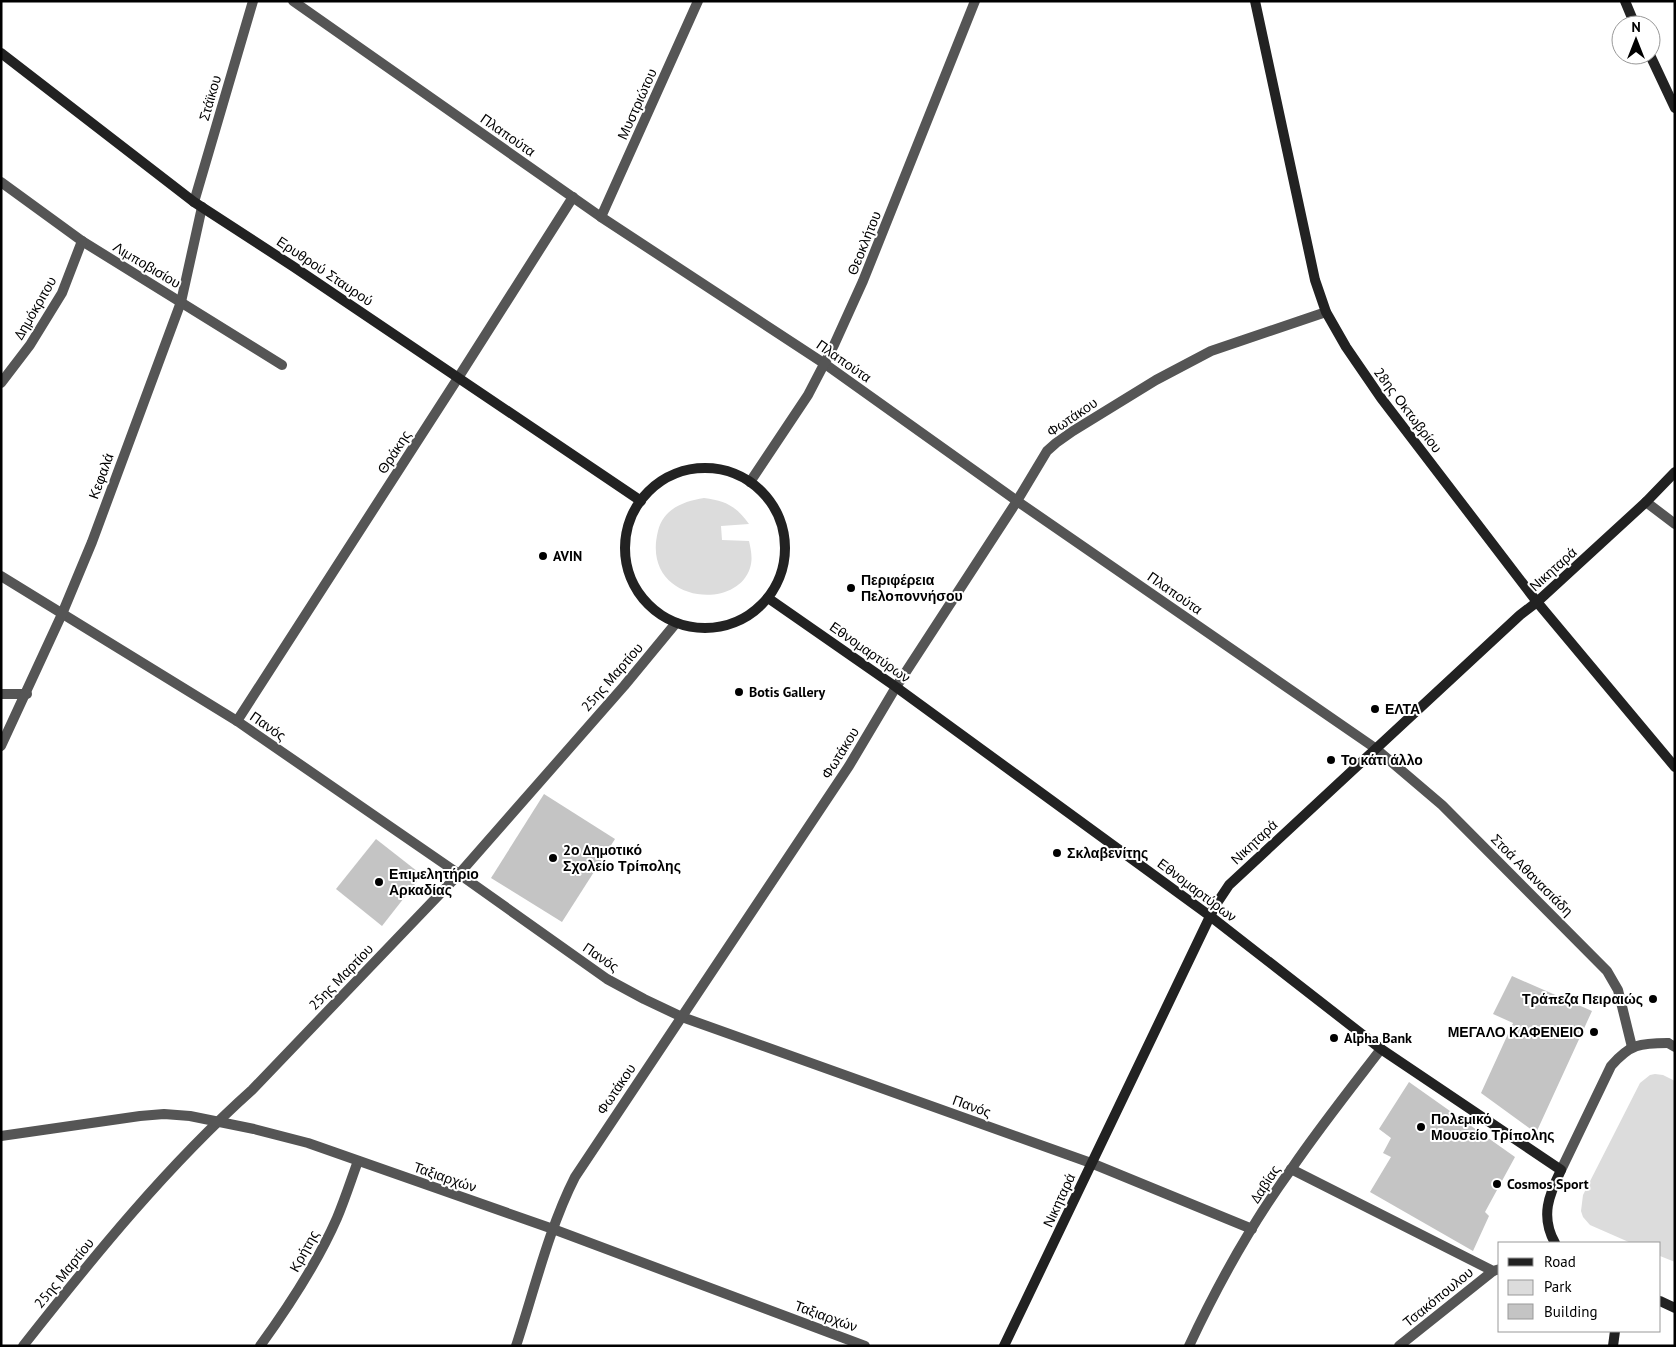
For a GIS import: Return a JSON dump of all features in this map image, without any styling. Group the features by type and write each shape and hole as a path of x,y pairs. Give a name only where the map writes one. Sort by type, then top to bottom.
{"main road":[{"name":"28ης Οκτωβρίου","path":"1255,1 1315,280 1326,312 1346,347 1381,398 1537,602 1675,767"},
{"path":"1625,1 1631,15"},
{"name":"Ερυθρού Σταυρού","path":"1,53 198,205 294,267 641,501"},
{"path":"1655,65 1675,108"},
{"path":"695,469 726,471 750,482 763,493 781,521 786,554 779,581 758,610 740,621 721,627 700,628 690,627 667,619 652,608 638,592 629,573 625,552 627,530 641,501 665,480 674,475 695,469"},
{"name":"Νικηταρά","path":"1004,1346 1210,916 1228,885 1520,614 1537,602 1646,502 1675,472"},
{"name":"Εθνομαρτύρων","path":"768,598 896,687 1210,916 1381,1049 1561,1170"},
{"path":"1555,1242 1548,1226 1547,1210 1550,1194 1561,1170"},
{"path":"1661,1301 1675,1308"},
{"path":"1613,1346 1616,1332"}],"street":[{"name":"Στάϊκου","path":"198,205 253,1"},
{"name":"Πλαπούτα","path":"293,1 601,217 825,364 1017,501 1375,748"},
{"name":"Μυστριώτου","path":"601,217 698,1"},
{"name":"Θεοκλήτου","path":"750,482 808,394 825,364 864,282 976,1"},
{"name":"Λιμποβισίου","path":"1,182 82,241 282,365"},
{"name":"Θράκης","path":"238,721 573,197"},
{"name":"Κεφαλά","path":"1,746 27,694 92,542 180,302 198,205"},
{"name":"Δημόκριτου","path":"1,383 30,345 62,293 82,241"},
{"name":"Φωτάκου","path":"516,1346 564,1198 575,1177 849,766 896,687 1017,501 1047,451 1056,443 1131,395 1211,351 1326,312"},
{"path":"1646,502 1675,524"},
{"name":"Πανός","path":"1,576 238,721 607,978 644,999 682,1016 1091,1163 1252,1229"},
{"name":"25ης Μαρτίου","path":"22,1346 109,1240 216,1122 252,1090 459,874 617,694 676,623"},
{"path":"1,694 27,694"},
{"name":"Στοά Αθανασιάδη","path":"1375,748 1442,805 1607,972 1618,990 1632,1047"},
{"path":"1561,1170 1610,1066 1621,1054 1632,1047 1648,1043 1671,1045"},
{"name":"Δαβίας","path":"1189,1346 1207,1308 1252,1229 1291,1169 1381,1049"},
{"name":"Ταξιαρχών","path":"1,1136 164,1114 190,1116 254,1129 308,1143 358,1160 865,1346"},
{"name":"Κρήτης","path":"260,1346 300,1287 324,1246 358,1160"},
{"path":"1291,1169 1497,1270"},
{"name":"Τσακόπουλου","path":"1399,1346 1497,1270"}],"green space":[{"path":"704,498 730,505 744,518 749,524 721,526 722,540 749,541 751,554 750,568 741,582 727,591 710,595 692,593 676,586 663,573 656,555 658,531 664,517 675,507 689,501"},
{"path":"1650,1075 1663,1075 1675,1081 1675,1262 1661,1256 1661,1242 1629,1242 1590,1225 1583,1217 1581,1211 1583,1195 1640,1083"}],"building":[{"name":"2ο Δημοτικό Σχολείο Τρίπολης","path":"544,794 615,839 562,922 491,878"},
{"name":"Επιμελητήριο Αρκαδίας","path":"376,839 422,875 382,926 336,889"},
{"path":"1512,976 1592,1011 1536,1133 1481,1093 1513,1023 1493,1014"},
{"path":"1409,1082 1515,1157 1485,1212 1489,1216 1473,1251 1370,1192 1391,1157 1383,1153 1391,1138 1379,1129"}],"place":[{"name":"AVIN","path":"543,556"},
{"name":"Περιφέρεια Πελοποννήσου","path":"851,588"},
{"name":"Botis Gallery","path":"739,692"},
{"name":"ΕΛΤΑ","path":"1375,709"},
{"name":"Το κάτι άλλο","path":"1331,760"},
{"name":"Σκλαβενίτης","path":"1057,853"},
{"name":"2ο Δημοτικό Σχολείο Τρίπολης","path":"553,858"},
{"name":"Επιμελητήριο Αρκαδίας","path":"379,882"},
{"name":"Τράπεζα Πειραιώς","path":"1653,999"},
{"name":"ΜΕΓΑΛΟ ΚΑΦΕΝΕΙΟ","path":"1594,1032"},
{"name":"Alpha Bank","path":"1334,1038"},
{"name":"Πολεμικό Μουσείο Τρίπολης","path":"1421,1127"},
{"name":"Cosmos Sport","path":"1497,1184"}]}
